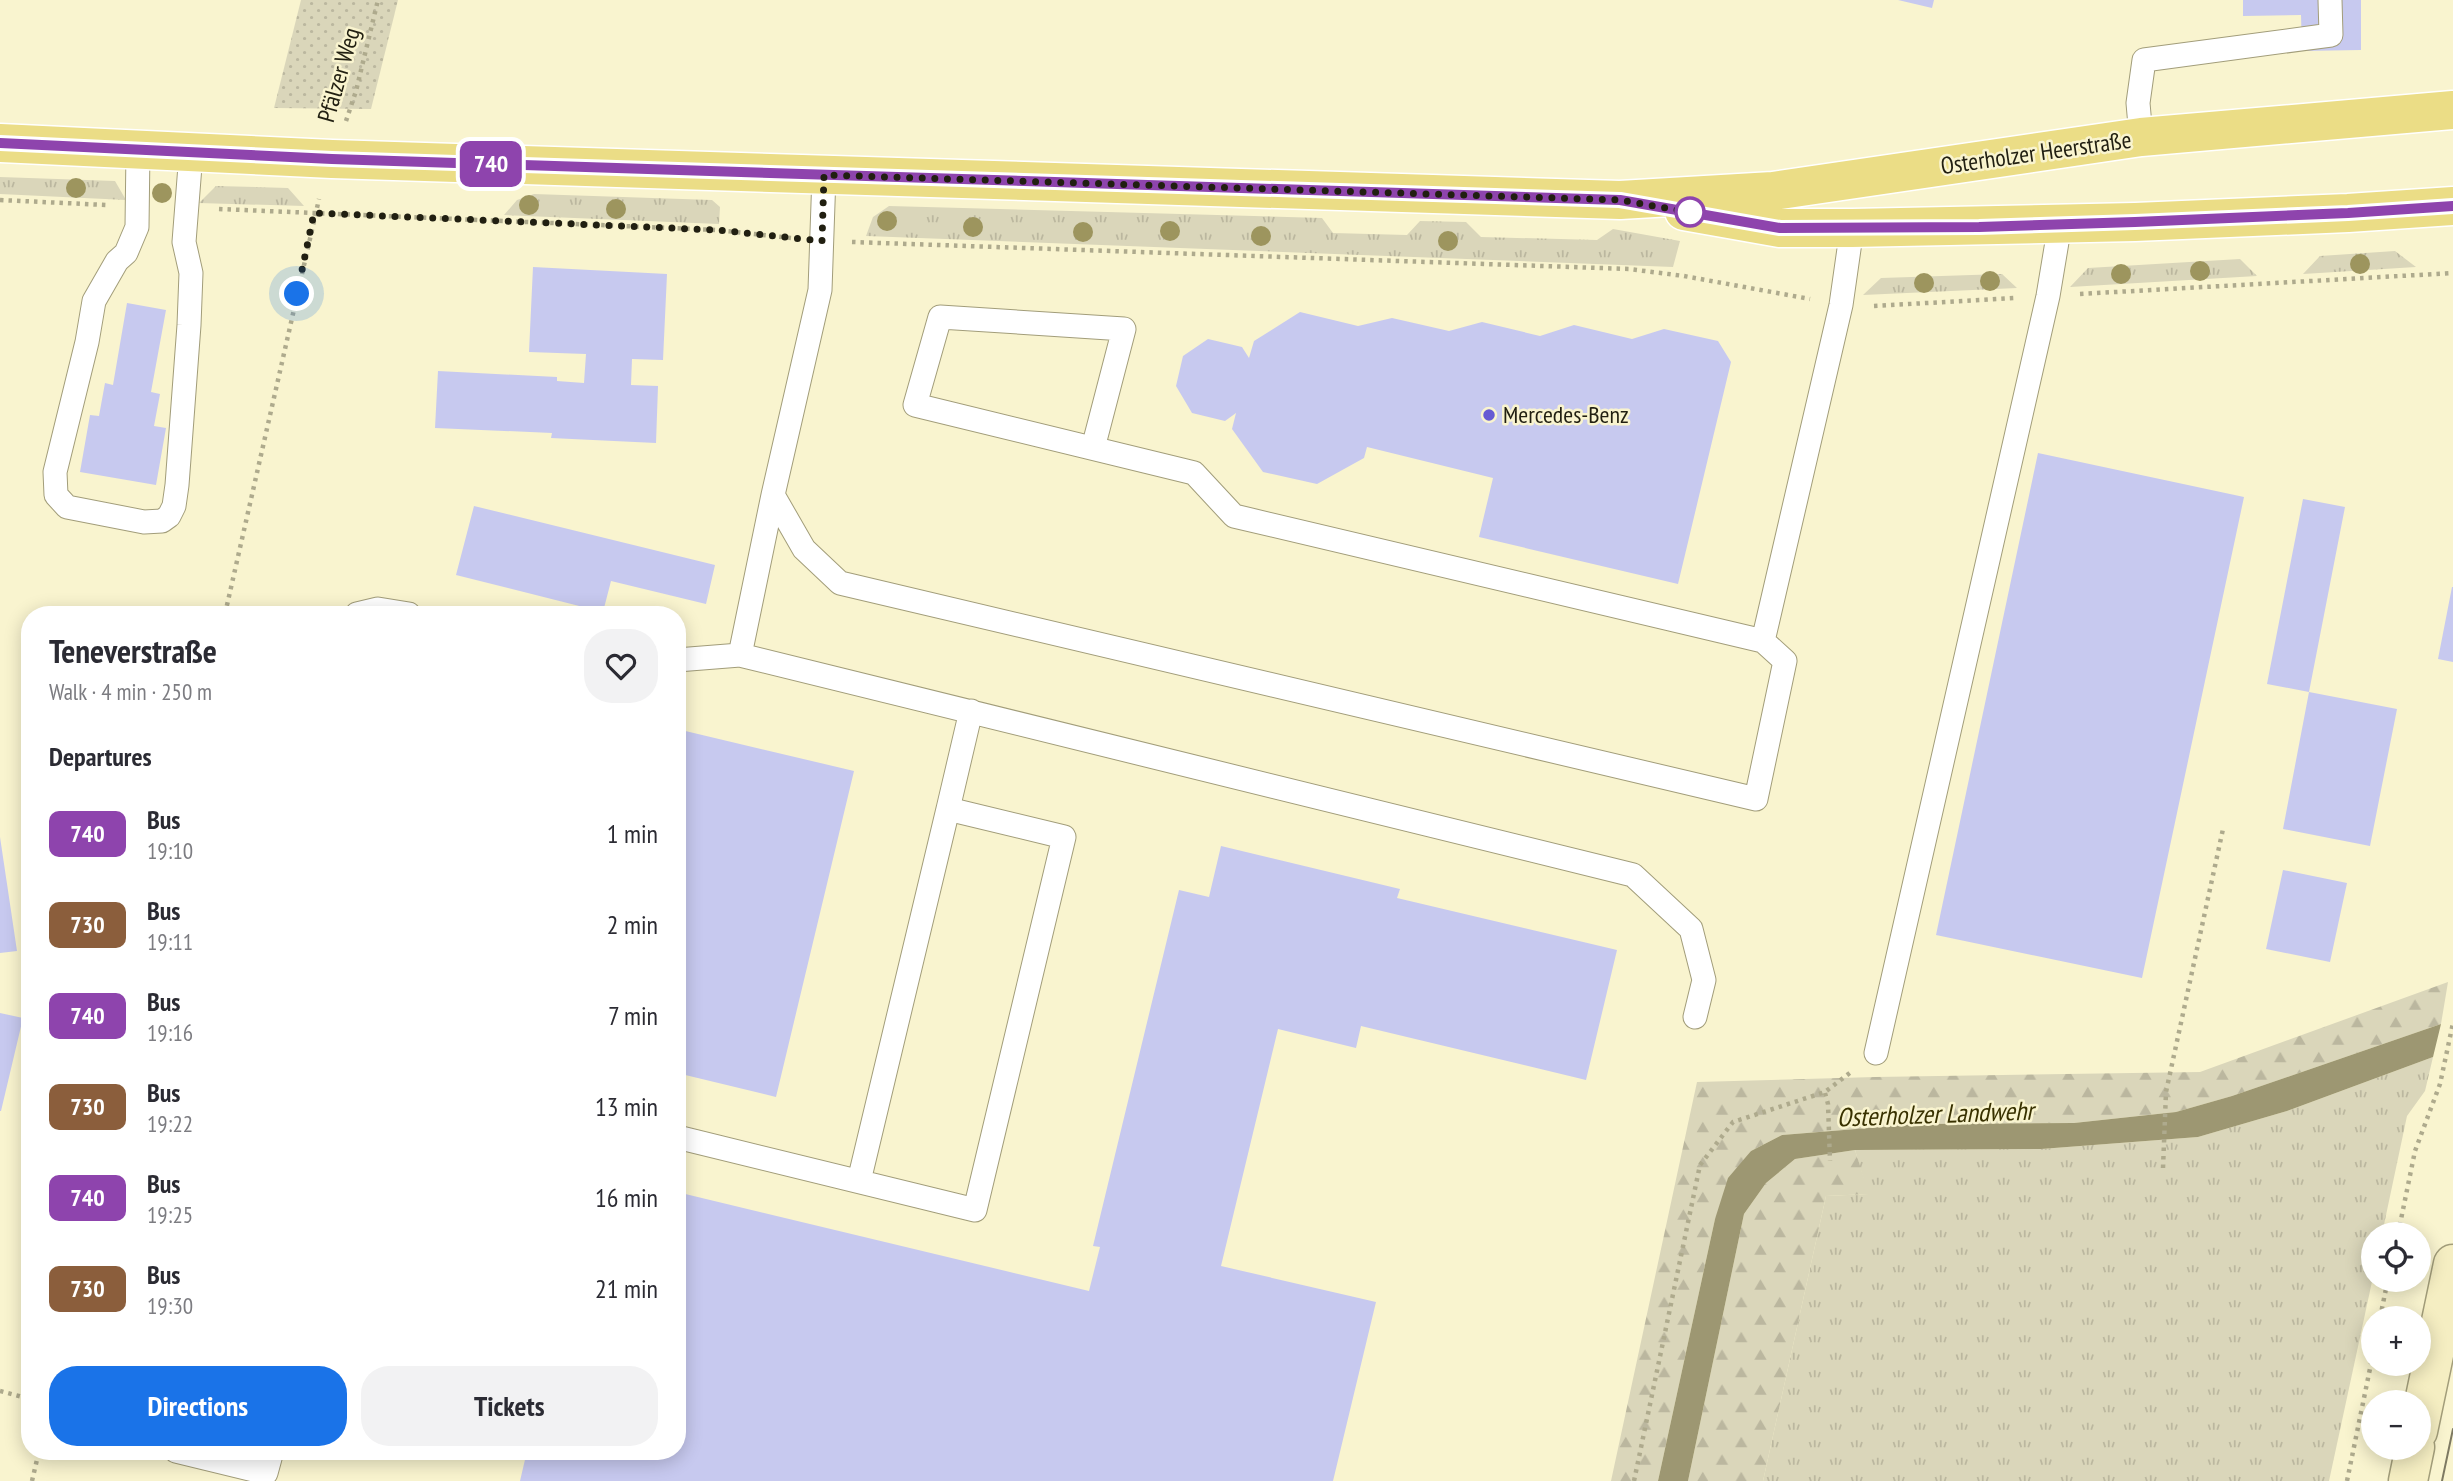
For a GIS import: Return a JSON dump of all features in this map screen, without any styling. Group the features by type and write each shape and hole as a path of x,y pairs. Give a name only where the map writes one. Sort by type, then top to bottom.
{"main road":[{"name":"Osterholzer Heerstraße","path":"0,143 332,159 1620,200 1773,191 2141,137 2453,110"},
{"name":"Osterholzer Heerstraße","path":"1620,200 1780,228 2060,224 2348,213 2453,206"},
{"path":"2427,1390 2453,1264"},
{"path":"2408,1481 2412,1460"}],"lane":[{"path":"2141,137 2138,103 2144,60 2331,35 2330,0"},
{"path":"138,150 137,227 126,253 117,261 94,300 87,342 55,472 56,495 67,507 144,522 162,521 169,516 174,506 177,485 186,391 191,286 184,242 191,153"},
{"path":"740,654 820,290 824,175"},
{"path":"1877,1054 2049,296 2060,224"},
{"path":"1763,641 1841,305 1852,228"},
{"path":"774,495 804,549 840,583 1756,799 1785,661 1763,641 1234,516 1194,473 915,405 940,317 1124,329 1093,448"},
{"path":"686,659 740,654 1633,875 1691,929 1704,980 1695,1017"},
{"path":"859,1181 971,711"},
{"path":"686,1139 975,1210 1064,837 948,809"},
{"path":"213,1460 266,1473 270,1460"}],"path":[{"name":"Pfälzer Weg","path":"332,159 356,91 378,0"},
{"path":"0,200 136,206"},
{"path":"186,207 717,230 822,241 1629,269 1684,276 1841,305 1870,307 2453,273"},
{"path":"227,606 314,213"},
{"path":"2163,1167 2166,1092 2223,830"},
{"path":"2400,1222 2415,1151 2440,1084 2453,1023"},
{"path":"1634,1481 1700,1166 1733,1122 1825,1092 1877,1054"},
{"path":"1825,1092 1828,1104 1830,1161"},
{"path":"2347,1481 2368,1376"},
{"path":"0,1391 21,1397"},
{"path":"32,1481 37,1460"}],"green space":[{"path":"301,0 398,0 371,109 274,108"},
{"path":"0,177 115,181 126,200 0,194"},
{"path":"216,186 288,188 304,206 199,203"},
{"path":"534,194 712,200 720,207 719,224 504,215 517,200"},
{"path":"889,206 1322,218 1333,233 1407,235 1420,221 1466,222 1481,237 1597,240 1613,229 1680,241 1673,267 866,236 873,217"},
{"path":"2395,251 2416,267 2303,274 2320,256"},
{"path":"2240,259 2257,276 2070,287 2088,268"},
{"path":"2002,274 2017,288 1863,295 1881,278"},
{"path":"2448,982 2441,1024 2232,1096 2176,1112 2074,1123 1918,1124 1782,1135 1751,1151 1715,1219 1658,1481 1611,1481 1697,1082 2200,1072"},
{"path":"2433,1057 2425,1091 2407,1116 2385,1222 2361,1222 2361,1292 2370,1292 2367,1306 2361,1306 2361,1333 2329,1481 1763,1481 1826,1196 1868,1194 1855,1150 2041,1149 2198,1137 2287,1111"},
{"path":"1855,1150 1869,1194 1826,1196 1763,1481 1688,1481 1744,1214 1766,1183 1795,1159"}],"shaded area":[{"path":"2441,1024 2433,1057 2287,1111 2198,1137 2041,1149 1855,1150 1795,1159 1766,1183 1744,1214 1688,1481 1658,1481 1715,1219 1728,1178 1751,1151 1782,1135 1918,1124 2074,1123 2176,1112 2232,1096"}],"building":[{"path":"1898,0 1934,0 1932,8"},
{"path":"2243,0 2361,0 2361,50 2302,51 2301,15 2243,16"},
{"path":"533,267 667,274 663,360 632,359 631,385 658,386 656,443 551,438 552,433 435,428 438,371 557,377 557,381 584,383 586,354 529,352"},
{"path":"127,303 166,310 151,392 160,394 154,426 166,428 156,485 80,472 90,415 99,416 105,383 113,385"},
{"path":"1300,312 1358,326 1392,318 1449,331 1482,322 1540,336 1574,325 1632,339 1664,329 1718,341 1731,362 1678,584 1479,537 1493,478 1367,447 1364,458 1317,484 1263,472 1232,429 1236,413 1225,421 1192,413 1176,386 1183,356 1208,339 1242,347 1249,358 1254,341"},
{"path":"2038,453 2244,497 2142,978 1936,935"},
{"path":"2303,499 2345,507 2309,692 2267,684"},
{"path":"474,506 715,565 706,604 611,581 605,606 579,606 456,575"},
{"path":"2453,587 2453,662 2438,659"},
{"path":"2309,692 2397,709 2370,846 2283,829"},
{"path":"686,731 854,771 776,1097 686,1075"},
{"path":"0,837 17,951 0,953"},
{"path":"1221,846 1400,889 1397,898 1617,950 1586,1080 1361,1026 1356,1048 1278,1029 1221,1266 1376,1302 1333,1481 520,1481 525,1460 686,1460 686,1194 1089,1291 1100,1247 1093,1246 1179,890 1209,897"},
{"path":"2283,870 2347,883 2330,962 2266,949"},
{"path":"0,1013 21,1018 21,1026 0,1111"}],"tram line":[{"path":"2442,1481 2453,1429"}],"bus line":[{"name":"740","path":"0,143 332,159 1620,200 1780,228 1979,227 2135,222 2453,206"}],"place":[{"name":"Mercedes-Benz","path":"1489,415"}],"route":[{"path":"297,294 314,213 717,230 822,241 824,175 1620,200 1700,214 1690,212"}],"water label":[{"name":"Osterholzer Landwehr","path":"1935,1114"}]}
